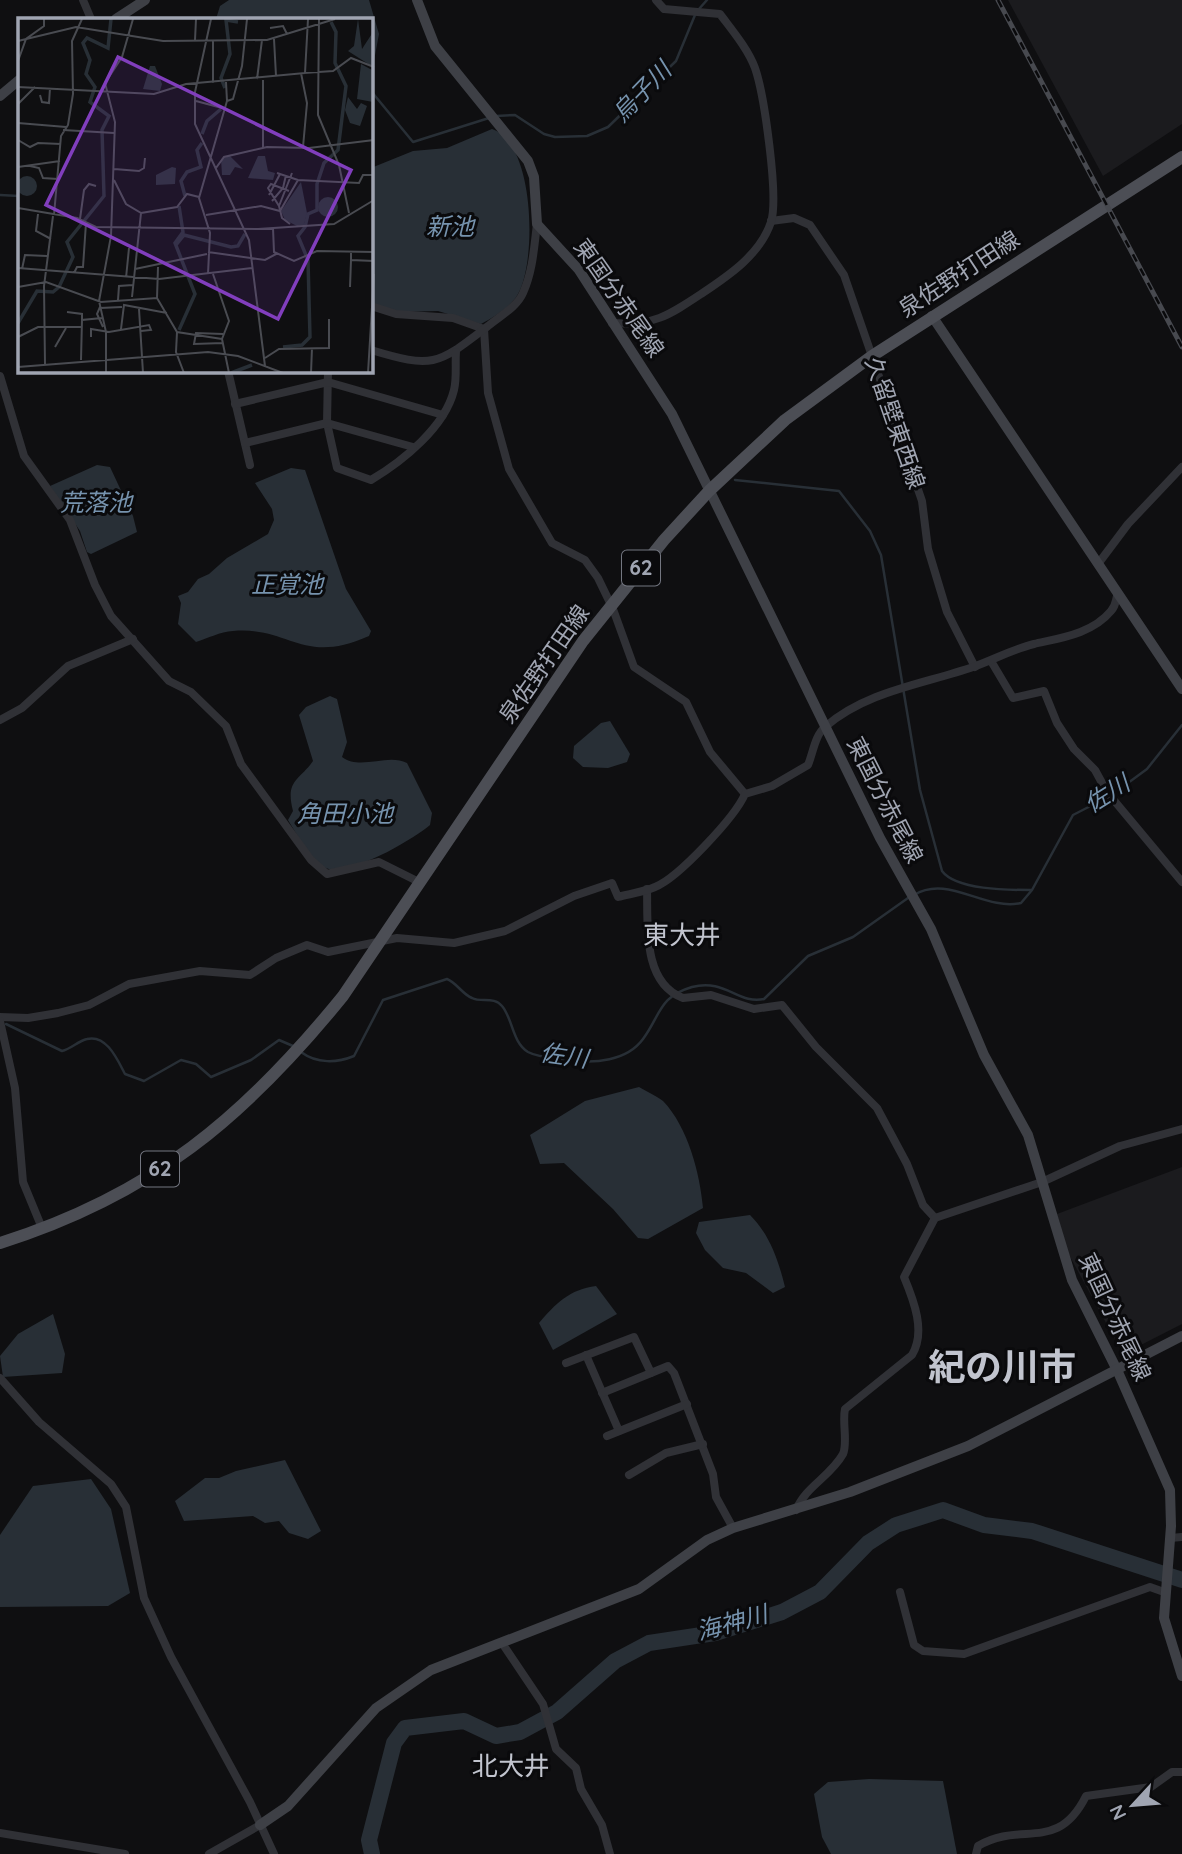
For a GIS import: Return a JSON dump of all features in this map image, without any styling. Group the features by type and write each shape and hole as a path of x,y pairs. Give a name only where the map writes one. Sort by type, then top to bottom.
{"main road":[{"name":"泉佐野打田線","path":"0,1243 42,1228 121,1192 190,1150 227,1122 299,1050 343,996 611,604 709,491 785,421 872,356 932,316 1182,157"}],"street":[{"path":"83,0 91,18"},
{"path":"118,18 145,0"},
{"path":"373,351 414,363 456,352 515,305 522,295 530,272 537,224 534,177 528,160 435,46 416,0"},
{"path":"612,323 635,324 663,320 747,259 771,221 775,199 754,66 720,14 664,9 656,0"},
{"path":"0,96 18,81"},
{"name":"久留壁東西線","path":"771,221 803,220 822,241 844,275 922,501 928,549 947,612 975,667"},
{"name":"東国分赤尾線","path":"537,224 579,271 672,414 824,727 942,953 984,1055 1027,1135 1072,1280 1118,1372 1170,1490 1170,1538 1164,1618 1182,1676"},
{"path":"373,307 396,314 444,316 484,329"},
{"path":"932,316 1182,690"},
{"path":"484,329 488,393 509,469 552,543 585,559 611,604 634,667 686,702 710,752 745,794"},
{"path":"328,373 327,423 337,468 371,480 413,447 443,415 455,387 456,352"},
{"path":"228,373 250,466"},
{"path":"0,376 24,456 70,520 95,585 111,617 169,681 191,692 226,726 242,764 311,860 327,874 379,862 421,883"},
{"path":"235,404 328,382 443,415"},
{"path":"245,443 327,423 413,447"},
{"path":"1098,564 1128,524 1182,467"},
{"path":"42,1228 23,1182 15,1088 1,1022 58,1013 89,1004 129,984 200,971 250,975 276,958 307,945 328,952 397,938 454,943 505,931 574,896 612,883 618,897 654,888 682,868 730,816 745,794 772,786 808,765 817,736 824,727 885,694 975,667 1032,644 1063,640 1102,620 1112,611 1118,593"},
{"path":"0,720 22,708 68,666 132,639"},
{"path":"990,661 1013,698 1044,691 1057,723 1074,749 1095,770 1111,795 1182,882"},
{"path":"647,889 649,949 664,984 676,995 711,995 754,1009 782,1005 816,1047 877,1108 907,1164 923,1205 935,1218"},
{"path":"796,1510 802,1495 831,1470 845,1451 842,1421 845,1409 912,1355 919,1344 916,1315 904,1277 935,1218 1042,1182 1120,1146 1182,1129"},
{"path":"209,1854 260,1825 288,1805 376,1707 401,1687 431,1670 639,1589 707,1540 733,1528 796,1510 968,1446 1118,1372 1182,1336"},
{"path":"566,1363 634,1337 650,1373"},
{"path":"586,1355 619,1432"},
{"path":"602,1393 668,1366 674,1373 703,1444 713,1474 716,1497 733,1528"},
{"path":"0,1378 39,1422 111,1484 126,1507 144,1598 171,1657 203,1711 218,1748 274,1854"},
{"path":"607,1436 687,1404"},
{"path":"629,1475 666,1453 703,1444"},
{"path":"1170,1538 1182,1537"},
{"path":"900,1592 914,1645 923,1651 964,1654 1150,1587 1164,1592"},
{"path":"502,1643 545,1709 556,1749 576,1768 581,1789 602,1825 610,1854"},
{"path":"976,1854 978,1846 993,1837 1038,1837 1060,1828 1076,1817 1086,1796 1151,1787 1172,1772 1182,1772"},
{"path":"0,1833 125,1854"}],"shaded area":[{"path":"1008,0 1182,0 1182,124 1103,176"},
{"path":"1182,1167 1182,1324 1135,1348 1117,1343 1068,1253 1057,1214"}],"water":[{"path":"229,0 369,0 379,34 373,66 373,18 216,18 220,6"},
{"name":"新池","path":"492,129 506,139 517,156 524,179 529,231 524,278 515,299 481,324 438,311 396,312 373,305 373,167 413,151 447,148"},
{"name":"荒落池","path":"97,465 110,467 133,516 137,532 91,554 87,552 80,531 50,486"},
{"name":"正覚池","path":"291,468 305,470 346,589 371,631 369,636 328,647 297,643 252,631 228,632 196,642 178,624 181,603 178,596 188,592 198,579 209,574 227,558 268,534 274,520 272,509 255,483"},
{"name":"角田小池","path":"330,696 337,699 347,742 342,757 357,762 399,760 407,763 432,813 430,825 409,840 362,863 334,870 324,867 313,857 288,820 293,811 292,787 313,761 299,715 306,707"},
{"path":"610,721 630,754 627,762 608,768 583,767 573,758 574,746 601,723"},
{"path":"639,1087 663,1101 686,1137 696,1166 703,1208 648,1239 638,1238 613,1209 564,1163 540,1164 530,1135 585,1101"},
{"path":"750,1215 768,1239 785,1287 773,1293 746,1273 723,1268 705,1250 696,1233 699,1222"},
{"path":"596,1286 617,1314 553,1350 539,1323 564,1298 578,1290"},
{"path":"53,1314 65,1354 62,1373 3,1377 0,1356 18,1334"},
{"path":"285,1460 321,1531 308,1539 289,1533 279,1521 265,1523 253,1516 184,1521 175,1501 205,1478 219,1478 236,1471"},
{"path":"91,1479 111,1509 130,1593 108,1606 0,1607 0,1535 33,1486"},
{"path":"869,1779 943,1781 957,1854 831,1854 822,1837 814,1794 828,1782"}],"waterway":[{"name":"烏子川","path":"699,9 707,0"},
{"name":"烏子川","path":"496,116 515,115 544,134 555,137 587,136 608,127 676,61 695,15"},
{"name":"烏子川","path":"373,93 413,142 489,118"},
{"name":"烏子川","path":"0,195 18,196"},
{"path":"735,480 839,491 870,531 881,555 920,790 942,871 949,877 970,885 1031,890"},
{"name":"佐川","path":"1113,794 1147,769 1182,725"},
{"name":"佐川","path":"914,895 940,889 953,890 993,902 1021,903 1032,890 1073,815 1108,797"},
{"name":"佐川","path":"301,1052 314,1059 327,1061 354,1056 383,1000 447,979 472,998 499,1003 506,1011 519,1042 532,1054 579,1061 609,1059 636,1046 666,1002 681,991 704,985 723,988 755,1000 764,999 808,956 853,937 908,898"},
{"name":"佐川","path":"6,1024 62,1051 87,1039 100,1041 111,1050 125,1074 144,1081 181,1060 196,1064 211,1077 251,1060 279,1040 293,1046"},
{"name":"海神川","path":"372,1854 369,1840 394,1743 405,1728 464,1721 496,1736 520,1732 557,1712 615,1661 649,1643 715,1633 782,1612 820,1592 868,1543 896,1525 943,1510 984,1525 1032,1531 1182,1580"}],"railway":[{"path":"998,0 1182,347"}],"district":[{"name":"東大井","path":"682,935"},
{"name":"紀の川市","path":"1002,1367"},
{"name":"北大井","path":"511,1766"}]}
